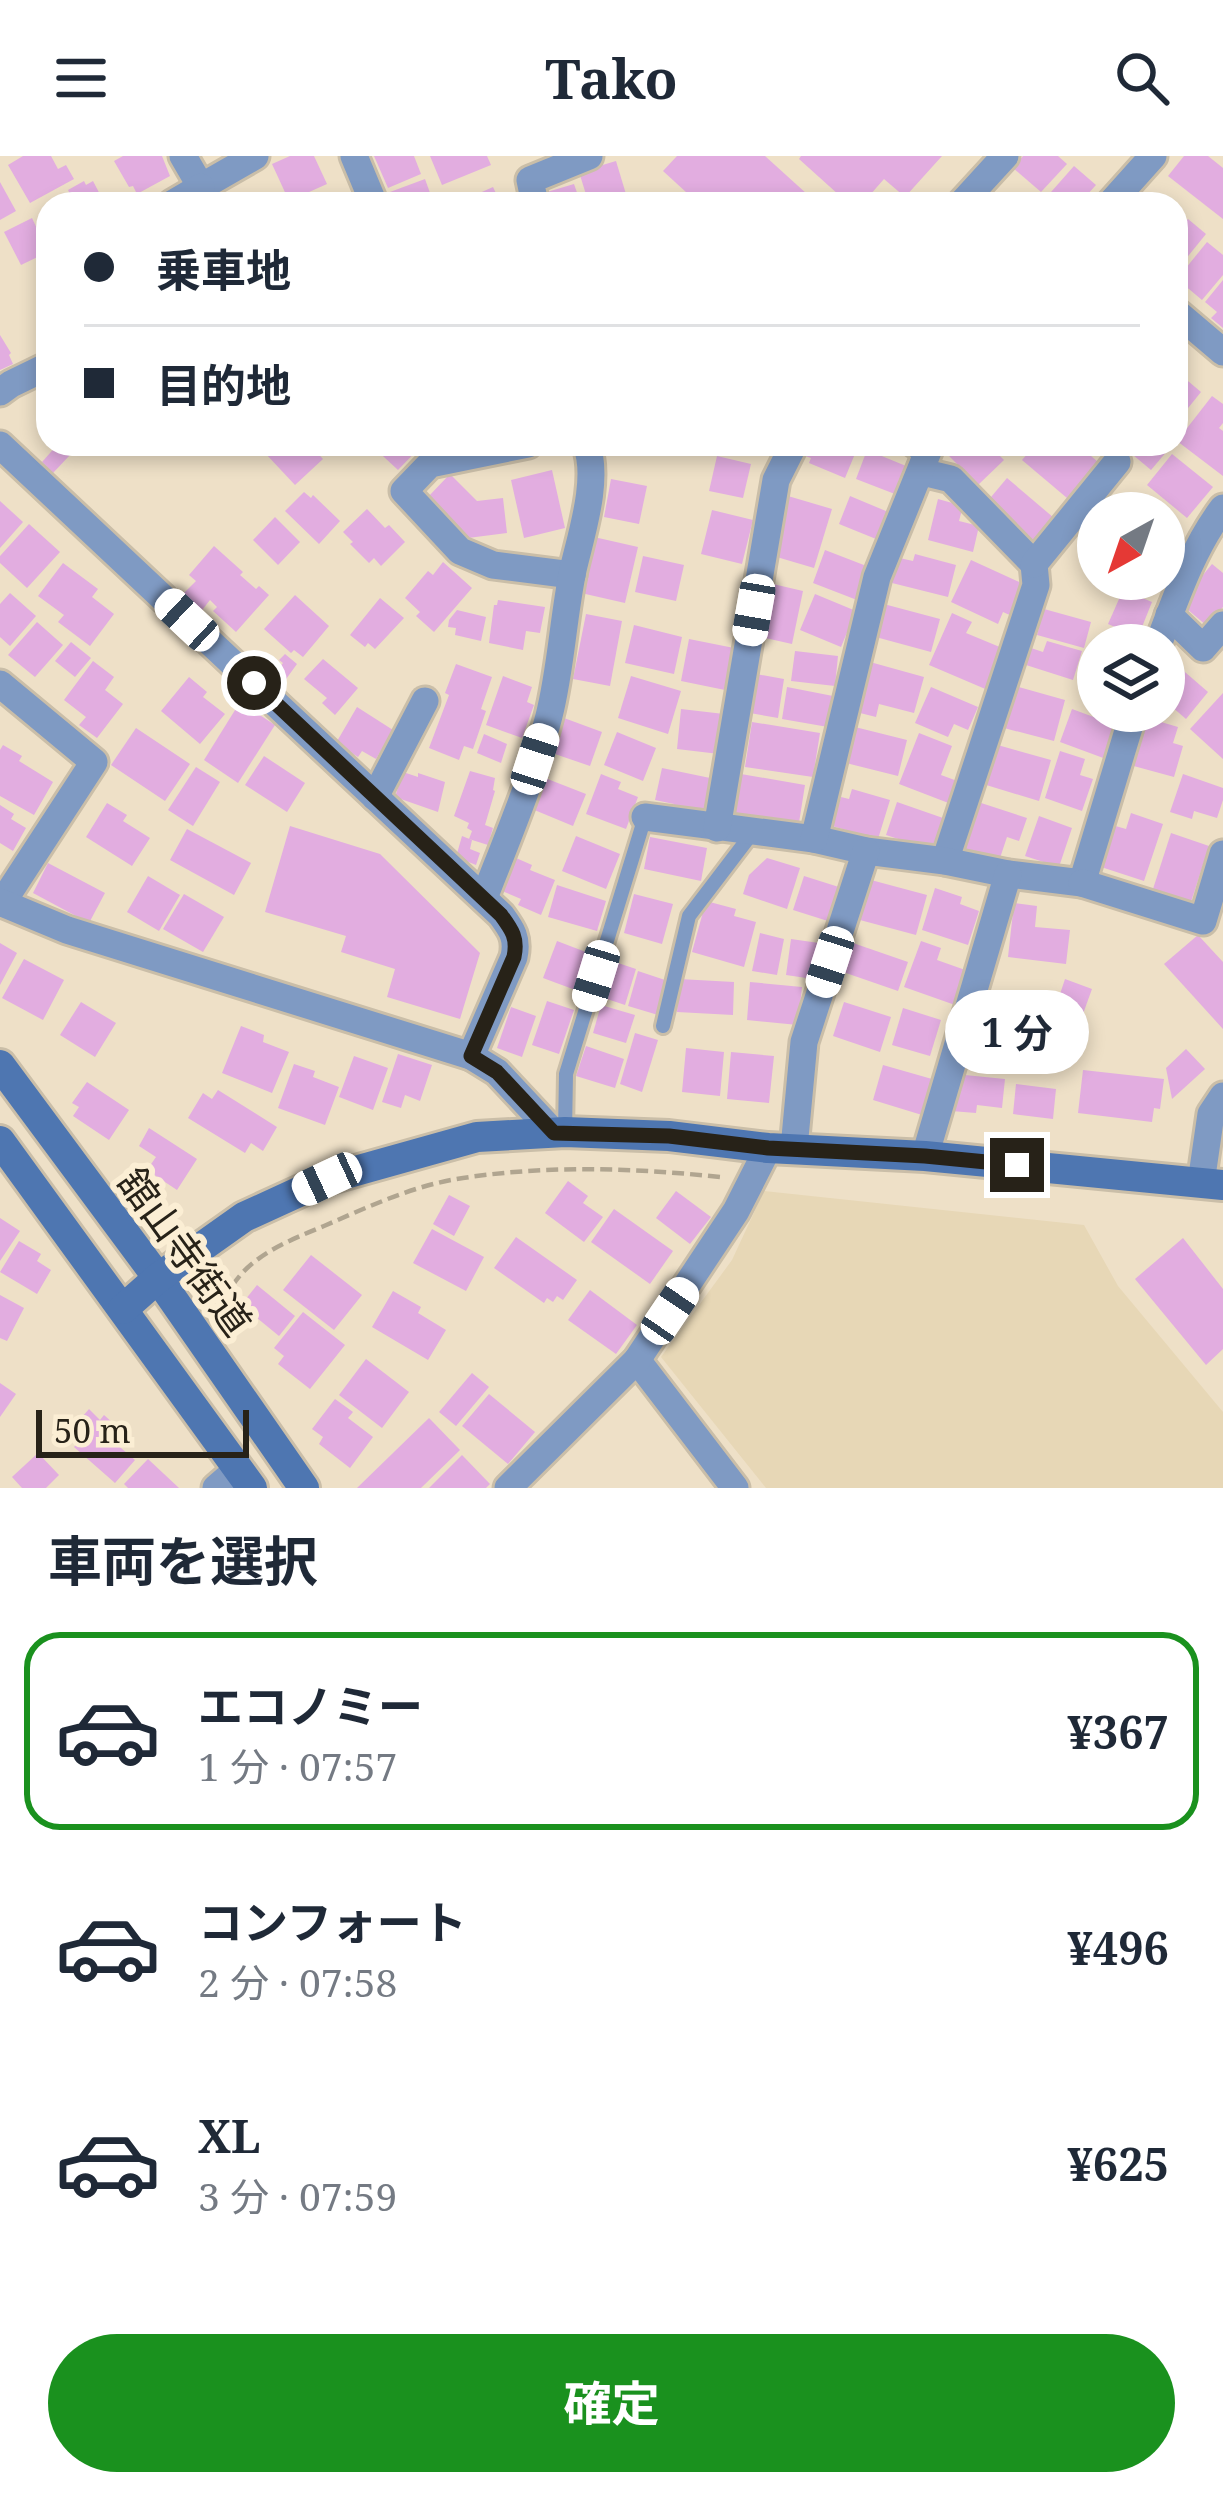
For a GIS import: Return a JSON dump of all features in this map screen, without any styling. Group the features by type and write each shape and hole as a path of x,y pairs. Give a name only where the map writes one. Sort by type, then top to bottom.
{"street":[{"path":"183,156 201,187"},
{"path":"192,192 255,156"},
{"path":"354,156 369,192"},
{"path":"528,180 590,156"},
{"path":"972,192 1005,156"},
{"path":"1120,192 1153,156"},
{"path":"1188,322 1223,352"},
{"path":"0,392 36,372"},
{"path":"0,445 484,898 513,931 514,957 471,1056"},
{"path":"469,456 430,464 404,491 460,551 493,565 572,575"},
{"path":"484,898 550,714 592,456"},
{"path":"717,828 776,480 788,456"},
{"path":"814,839 877,578 921,456"},
{"path":"922,456 1034,564 1036,585 945,860"},
{"path":"1034,564 1117,462"},
{"path":"1166,624 1183,579 1223,508"},
{"path":"1169,615 1203,648 1223,625"},
{"path":"0,684 94,762 1,902 67,930 471,1056 497,1072 560,1133"},
{"path":"375,797 425,700"},
{"path":"1082,883 1128,732"},
{"path":"645,817 1082,883 1203,921 1223,854"},
{"path":"508,1488 637,1360 752,1180 781,1148 804,1042 866,851"},
{"path":"925,1156 1008,874"},
{"name":"舘山寺街道","path":"0,1065 158,1278 304,1488"},
{"path":"124,1309 158,1278 244,1216 327,1179 477,1137 669,1136 1212,1184 1211,1114 1223,1096"},
{"path":"3,1148 124,1309 236,1482"},
{"path":"637,1360 735,1488"}],"lane":[{"path":"560,1133 566,1074 645,817"},
{"path":"663,1026 689,916 753,832"}],"path":[{"path":"219,1325 230,1288 244,1268 300,1236 415,1190 460,1178 592,1168 752,1180"}],"shaded area":[{"path":"764,1191 1084,1225 1118,1286 1223,1412 1223,1488 766,1488 661,1357 732,1260"}],"building":[{"path":"23,156 51,156 58,169 66,165 74,179 50,192 36,192 36,200 30,203 8,165"},
{"path":"123,156 162,156 170,176 136,192 114,161"},
{"path":"290,156 314,156 327,184 309,192 285,192 272,164"},
{"path":"374,156 414,156 421,174 388,188"},
{"path":"430,156 487,156 491,165 442,185"},
{"path":"677,156 765,156 805,192 686,192 663,171"},
{"path":"942,156 910,192 899,192 884,179 873,192 836,192 799,159"},
{"path":"1023,156 1058,156 1067,164 1041,192 1013,168"},
{"path":"1184,156 1208,156 1223,168 1223,219 1168,176"},
{"path":"616,161 625,192 585,192 579,172"},
{"path":"1074,166 1096,185 1090,192 1051,192"},
{"path":"425,179 430,192 390,192"},
{"path":"93,181 99,192 69,192"},
{"path":"0,182 16,211 0,220"},
{"path":"574,184 577,192 547,192"},
{"path":"32,218 36,258 21,265 4,232"},
{"path":"1188,219 1206,234 1188,256"},
{"path":"1207,242 1223,255 1223,275 1202,300 1188,288 1188,265"},
{"path":"1223,280 1223,328 1211,318 1217,312 1205,302"},
{"path":"0,335 13,364 0,370"},
{"path":"1188,381 1201,392 1188,408"},
{"path":"1212,396 1223,404 1219,428 1223,431 1223,476 1188,449 1188,427"},
{"path":"47,456 69,456 53,473 42,462"},
{"path":"268,456 320,456 323,459 295,485"},
{"path":"383,456 411,456 398,470"},
{"path":"717,456 751,464 743,498 709,491"},
{"path":"805,456 854,456 845,478 809,463 811,458"},
{"path":"865,456 882,456 911,468 900,496 856,479"},
{"path":"949,456 1000,456 1004,460 978,485"},
{"path":"1026,456 1091,456 1098,462 1067,498 1022,460"},
{"path":"1134,456 1163,456 1151,470"},
{"path":"1170,456 1213,487 1187,518 1185,492 1155,492 1147,485"},
{"path":"552,470 565,528 524,538 511,480"},
{"path":"450,474 477,501 503,498 507,533 468,538 428,497"},
{"path":"1007,478 1054,518 1033,543 986,503"},
{"path":"611,479 647,486 639,524 604,517"},
{"path":"304,492 340,521 319,544 285,511"},
{"path":"788,496 832,509 814,568 770,555"},
{"path":"850,496 893,514 881,541 839,524"},
{"path":"938,499 963,506 959,521 979,526 973,552 928,540"},
{"path":"0,501 23,522 0,548"},
{"path":"367,509 405,542 381,566 374,558 369,563 343,532"},
{"path":"712,510 753,520 742,564 701,554"},
{"path":"275,517 300,542 278,565 253,540"},
{"path":"29,524 60,552 27,588 0,563 0,556"},
{"path":"594,537 638,547 625,603 581,593"},
{"path":"214,546 243,572 240,575 269,595 236,632 213,611 217,607 210,600 199,614 180,597 196,581 189,575"},
{"path":"825,550 869,567 857,600 813,583"},
{"path":"915,554 956,565 948,597 888,582 895,557 913,561"},
{"path":"643,556 684,565 676,601 635,592"},
{"path":"971,560 1028,586 1014,617 1003,612 998,624 951,602"},
{"path":"443,562 472,588 434,632 405,598 428,571 433,575"},
{"path":"63,563 98,589 92,597 114,614 90,646 58,622 64,615 38,596"},
{"path":"1212,564 1223,573 1223,607 1207,626 1180,603"},
{"path":"773,584 803,591 792,644 761,637"},
{"path":"10,593 36,616 10,646 0,637 0,604"},
{"path":"815,594 856,611 841,647 800,630"},
{"path":"295,595 329,626 303,657 294,650 291,653 264,629"},
{"path":"380,598 404,618 375,649 368,643 365,647 350,635"},
{"path":"498,600 545,607 540,633 526,631 523,650 489,643"},
{"path":"1119,600 1152,602 1143,624 1108,624"},
{"path":"880,603 940,619 931,652 872,636"},
{"path":"1044,609 1091,622 1077,624 1077,646 1037,635"},
{"path":"457,610 486,617 481,641 455,635 456,628 448,627"},
{"path":"952,613 972,622 966,633 1007,650 990,691 929,665"},
{"path":"586,614 622,621 610,686 573,679"},
{"path":"37,622 63,645 35,677 8,655"},
{"path":"634,625 682,637 674,674 625,663"},
{"path":"689,639 734,648 725,690 681,681"},
{"path":"1047,641 1077,650 1073,680 1026,665 1031,648 1043,652"},
{"path":"71,642 91,658 75,677 55,661"},
{"path":"795,651 838,656 835,686 791,681"},
{"path":"285,654 297,664 281,686 271,678"},
{"path":"323,659 358,688 335,715 322,703 327,698 304,679"},
{"path":"93,661 114,677 105,690 123,704 97,738 79,725 86,717 64,700"},
{"path":"870,662 924,677 914,713 879,704 876,717 856,712"},
{"path":"456,664 492,677 473,749 464,746 459,760 429,748"},
{"path":"1185,672 1208,692 1185,718"},
{"path":"756,674 784,679 778,718 750,713"},
{"path":"503,676 532,687 527,702 534,705 522,738 486,725"},
{"path":"631,676 681,691 668,734 618,718"},
{"path":"189,677 207,692 203,697 225,714 200,744 161,711"},
{"path":"1015,686 1065,700 1054,741 1004,728"},
{"path":"787,687 833,696 828,727 782,719"},
{"path":"931,687 978,707 968,730 954,724 948,737 915,723"},
{"path":"1223,693 1223,759 1190,729"},
{"path":"240,702 275,725 238,783 204,760"},
{"path":"357,707 393,730 376,759 362,751 358,757 336,743"},
{"path":"681,709 724,714 719,754 677,749"},
{"path":"1072,709 1077,711 1077,732 1116,732 1106,759 1060,742"},
{"path":"564,718 602,732 590,766 552,753"},
{"path":"752,722 820,733 813,777 745,767"},
{"path":"855,727 907,740 898,776 846,763"},
{"path":"136,728 190,764 165,801 111,765"},
{"path":"617,732 656,748 643,781 604,765"},
{"path":"1140,732 1176,732 1173,743 1183,746 1174,777 1130,765"},
{"path":"919,733 952,746 941,775 960,782 951,804 899,784"},
{"path":"484,734 507,744 501,763 477,753"},
{"path":"994,744 1051,760 1039,801 983,784"},
{"path":"3,745 53,782 34,815 0,796"},
{"path":"1060,751 1085,759 1080,775 1093,779 1082,811 1045,798"},
{"path":"264,756 305,783 287,812 245,785"},
{"path":"196,767 220,782 193,826 168,810"},
{"path":"662,768 715,779 708,817 655,800"},
{"path":"470,771 495,778 485,825 493,828 488,845 469,839 469,823 454,816"},
{"path":"403,772 445,782 438,812 395,797"},
{"path":"601,774 621,782 618,789 638,797 626,829 586,814"},
{"path":"741,774 805,785 798,829 734,818"},
{"path":"1183,774 1223,788 1217,818 1194,811 1192,819 1170,812"},
{"path":"545,778 586,794 573,826 532,809"},
{"path":"852,789 890,800 878,839 832,826 841,797 849,799"},
{"path":"975,801 1027,818 1019,841 1007,837 999,861 960,848"},
{"path":"897,802 943,818 932,850 886,835"},
{"path":"107,803 127,815 123,821 150,838 132,866 86,837"},
{"path":"0,805 26,828 13,851 0,843"},
{"path":"1131,813 1163,824 1144,881 1098,866 1112,825 1126,829"},
{"path":"1039,816 1072,828 1059,867 1025,856"},
{"path":"290,826 380,854 480,953 460,1019 387,997 395,969 341,952 346,936 265,912"},
{"path":"187,829 251,863 234,895 170,860"},
{"path":"1171,833 1209,846 1190,905 1152,892"},
{"path":"462,836 472,840 470,849 480,853 476,865 456,857"},
{"path":"576,836 620,854 606,889 562,871"},
{"path":"650,837 707,848 701,881 644,869"},
{"path":"516,858 555,880 541,915 502,891"},
{"path":"767,858 800,868 787,909 743,894 749,875"},
{"path":"48,863 105,893 89,923 33,893"},
{"path":"148,876 180,895 159,931 127,912"},
{"path":"804,876 842,888 831,922 793,910"},
{"path":"871,880 927,895 916,935 860,920"},
{"path":"557,885 606,901 597,931 548,917"},
{"path":"935,888 962,897 960,904 979,911 968,945 922,930"},
{"path":"184,894 224,917 203,952 163,929"},
{"path":"634,894 673,904 662,944 624,933"},
{"path":"706,901 736,909 734,916 756,922 744,967 692,952"},
{"path":"1014,903 1037,906 1035,927 1070,930 1066,964 1008,957"},
{"path":"760,933 784,939 777,975 752,971"},
{"path":"1198,935 1223,962 1223,1029 1164,964"},
{"path":"791,939 819,943 813,979 786,975"},
{"path":"557,941 591,954 578,991 543,978"},
{"path":"921,941 941,948 937,960 968,971 955,1005 904,987"},
{"path":"0,943 17,953 0,985"},
{"path":"853,943 908,962 898,991 843,972"},
{"path":"24,959 64,980 43,1020 2,998"},
{"path":"612,961 636,969 625,1005 601,997"},
{"path":"638,971 668,981 658,1015 628,1006"},
{"path":"679,979 734,982 733,1015 677,1012"},
{"path":"1065,979 1092,989 1079,1025 1053,1015"},
{"path":"750,982 802,987 798,1025 747,1020"},
{"path":"547,1001 574,1010 559,1054 532,1045"},
{"path":"81,1002 116,1023 95,1057 60,1035"},
{"path":"844,1002 891,1017 880,1052 833,1036"},
{"path":"601,1005 635,1015 626,1043 593,1033"},
{"path":"511,1007 536,1016 522,1057 497,1048"},
{"path":"903,1008 941,1020 930,1056 892,1045"},
{"path":"974,1020 1009,1023 1007,1048 971,1045"},
{"path":"241,1026 289,1052 272,1093 222,1073"},
{"path":"1021,1026 1039,1029 1038,1036 1064,1039 1059,1072 1025,1067 1028,1042 1019,1041"},
{"path":"635,1033 658,1040 642,1092 620,1084"},
{"path":"586,1046 624,1059 615,1088 576,1076"},
{"path":"686,1048 724,1052 720,1096 682,1092"},
{"path":"1186,1049 1205,1069 1172,1099 1166,1068"},
{"path":"731,1052 774,1056 769,1103 727,1099"},
{"path":"398,1054 432,1065 420,1101 405,1095 401,1108 382,1102"},
{"path":"354,1056 388,1068 373,1110 339,1097"},
{"path":"294,1064 339,1087 325,1125 278,1108"},
{"path":"883,1065 932,1079 922,1115 873,1100"},
{"path":"1083,1070 1164,1079 1160,1109 1154,1108 1152,1122 1078,1113"},
{"path":"955,1074 1005,1079 1002,1108 977,1105 976,1113 951,1111"},
{"path":"87,1082 129,1110 109,1140 73,1116 79,1107 72,1103"},
{"path":"1016,1084 1056,1089 1053,1119 1013,1114"},
{"path":"218,1090 277,1127 263,1151 251,1143 245,1153 188,1118 203,1093 212,1099"},
{"path":"149,1128 197,1159 177,1190 147,1170 156,1157 139,1146"},
{"path":"568,1181 588,1196 583,1203 603,1217 584,1242 545,1213"},
{"path":"676,1191 711,1217 690,1244 656,1218"},
{"path":"449,1195 470,1206 454,1236 433,1224"},
{"path":"614,1209 673,1251 650,1284 591,1242"},
{"path":"0,1218 20,1231 0,1261"},
{"path":"432,1229 484,1257 466,1291 413,1263"},
{"path":"516,1237 577,1280 563,1300 557,1296 544,1303 494,1268"},
{"path":"1183,1238 1223,1289 1223,1349 1206,1365 1135,1279"},
{"path":"19,1241 41,1254 37,1261 51,1270 37,1294 0,1272"},
{"path":"311,1255 362,1295 334,1330 283,1290"},
{"path":"257,1285 295,1316 279,1336 241,1305"},
{"path":"590,1290 637,1325 616,1354 568,1320"},
{"path":"393,1291 421,1307 418,1313 446,1330 428,1360 372,1327"},
{"path":"0,1295 24,1308 7,1341 0,1338"},
{"path":"303,1312 345,1345 310,1389 278,1364 284,1356 274,1348"},
{"path":"366,1359 409,1392 382,1428 339,1395"},
{"path":"472,1373 489,1387 456,1426 439,1412"},
{"path":"0,1383 16,1394 0,1417"},
{"path":"489,1394 535,1432 508,1464 462,1426"},
{"path":"335,1399 353,1412 348,1418 373,1437 350,1468 319,1444 323,1437 312,1429"},
{"path":"89,1409 123,1432 114,1442 135,1460 115,1483 74,1447 82,1438 71,1430"},
{"path":"429,1418 460,1450 421,1488 357,1488"},
{"path":"38,1453 59,1475 46,1488 22,1488 12,1477"},
{"path":"462,1455 490,1484 486,1488 429,1488"},
{"path":"148,1459 179,1488 128,1488 124,1484"}],"route":[{"path":"254,683 513,931 514,957 471,1056 497,1072 554,1133 669,1136 768,1148 1017,1165"}]}
